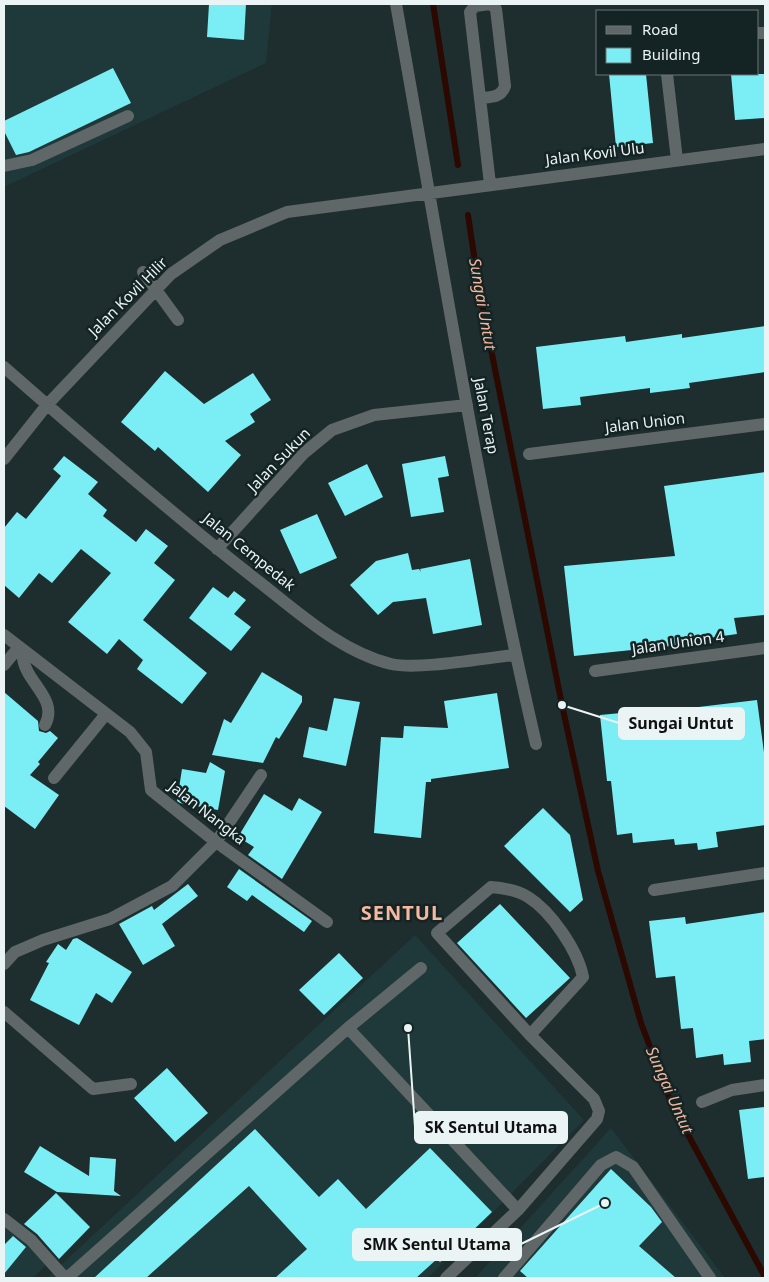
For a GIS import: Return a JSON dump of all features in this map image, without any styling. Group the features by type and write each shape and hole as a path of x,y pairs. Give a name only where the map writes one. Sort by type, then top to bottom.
{"street":[{"name":"Jalan Terap","path":"396,4 467,404 515,655 536,744"},
{"path":"480,98 497,96 503,92 505,86 496,9 490,4 474,6 470,12 480,98 490,184"},
{"path":"667,75 677,160"},
{"path":"4,166 32,160 128,116"},
{"name":"Jalan Kovil Ulu","path":"430,193 765,149"},
{"name":"Jalan Kovil Hilir","path":"4,459 47,405 154,291 171,274 220,240 287,212 430,193"},
{"path":"143,272 154,291 178,320"},
{"name":"Jalan Cempedak","path":"4,367 217,549 305,618 362,654 393,664 430,664 515,655"},
{"name":"Jalan Sukun","path":"217,549 304,453 332,430 374,415 467,404"},
{"name":"Jalan Union","path":"529,454 765,424"},
{"name":"Jalan Nangka","path":"4,635 130,732 146,752 151,790 216,842 327,922"},
{"name":"Jalan Union 4","path":"595,671 765,648"},
{"path":"4,665 23,650"},
{"path":"23,650 26,670 49,704 50,716 45,725"},
{"path":"54,778 106,714"},
{"path":"4,964 15,952 43,940 110,919 172,886 216,842 261,775"},
{"path":"654,890 765,873"},
{"path":"446,1278 518,1210 597,1119 599,1111 594,1099 530,1035 437,933 491,887 507,888 529,898 562,931 580,962 582,977 530,1035"},
{"path":"4,1219 31,1240 66,1278 348,1028 421,968"},
{"path":"4,1012 93,1089 131,1084"},
{"path":"348,1028 518,1210"},
{"path":"702,1102 732,1090 765,1085"},
{"path":"504,1278 601,1165 616,1157 633,1167 710,1278"}],"shaded area":[{"path":"4,4 272,4 266,63 4,187"},
{"path":"415,935 584,1120 428,1278 47,1278"},
{"path":"611,1128 725,1278 475,1278"},
{"path":"4,1225 30,1246 46,1265 33,1278 4,1278"}],"building":[{"path":"209,4 246,4 244,40 207,37"},
{"path":"113,68 131,103 29,152 16,155 4,131 4,121"},
{"path":"765,74 765,118 735,120 731,75"},
{"path":"609,75 646,75 653,143 616,147"},
{"path":"765,326 765,372 689,383 690,388 650,393 650,388 580,397 581,405 543,409 536,347 625,336 626,342 682,334 682,338"},
{"path":"165,371 204,404 253,373 271,400 250,414 255,422 225,441 241,455 208,492 158,447 155,451 121,422"},
{"path":"64,456 98,482 88,494 107,510 103,516 136,542 146,529 168,546 154,563 175,580 143,620 207,673 182,704 137,669 143,660 119,639 107,654 68,622 111,573 81,549 52,583 39,573 19,598 4,585 4,528 17,512 26,519 61,476 53,469"},
{"path":"445,456 449,476 438,478 444,512 411,517 402,464"},
{"path":"367,464 383,497 345,516 328,483"},
{"path":"765,472 765,615 734,618 737,634 680,642 680,645 574,656 564,566 675,556 664,486"},
{"path":"317,514 337,558 300,574 280,530"},
{"path":"408,553 412,570 419,569 421,572 420,569 470,559 482,625 433,634 426,598 393,602 378,615 350,585 376,561"},
{"path":"213,587 228,598 234,591 246,600 234,614 251,627 231,651 189,618"},
{"path":"262,672 302,696 302,702 279,739 276,737 263,763 212,755 224,719 231,723"},
{"path":"4,692 38,721 39,731 46,733 50,731 58,738 30,775 59,795 35,829 4,806"},
{"path":"497,693 509,768 431,779 431,782 426,782 421,838 374,833 381,737 403,738 404,726 448,728 444,701"},
{"path":"334,698 360,702 346,766 303,757 309,727 327,731"},
{"path":"757,700 765,760 765,825 716,832 718,847 698,850 697,843 675,845 674,839 633,843 632,833 617,835 611,781 607,781 600,715 621,713 623,729 659,726 657,712"},
{"path":"210,762 225,771 218,810 177,801 182,769 206,773"},
{"path":"264,794 292,811 299,798 322,812 282,879 248,855 254,847 238,837"},
{"path":"543,808 570,835 583,900 570,912 504,846"},
{"path":"239,869 312,921 304,932 252,895 247,901 227,887"},
{"path":"188,884 198,896 162,924 175,946 143,965 119,924 152,906 154,910"},
{"path":"500,904 570,978 526,1018 457,943"},
{"path":"765,912 765,1039 749,1041 751,1062 724,1065 723,1054 696,1058 693,1028 681,1029 675,976 656,978 649,921 685,917 686,924"},
{"path":"77,938 132,972 112,1003 96,993 79,1025 30,1000 49,963 46,962 58,944 66,950 73,939"},
{"path":"339,953 363,978 324,1015 299,990"},
{"path":"167,1068 208,1113 175,1142 134,1098"},
{"path":"765,1107 765,1177 748,1179 739,1110"},
{"path":"255,1129 319,1197 338,1179 366,1209 430,1148 492,1212 440,1262 437,1259 416,1278 275,1278 307,1249 249,1186 146,1278 94,1278"},
{"path":"40,1146 89,1176 90,1157 116,1159 114,1191 121,1196 57,1192 24,1172"},
{"path":"611,1169 651,1207 662,1222 639,1246 676,1278 528,1278 520,1271"},
{"path":"56,1193 90,1227 59,1259 37,1234 24,1224"},
{"path":"13,1236 26,1247 4,1274 4,1245"}],"waterway":[{"name":"Sungai Untut","path":"433,4 458,165"},
{"name":"Sungai Untut","path":"468,215 479,289 562,705 598,871 641,1023 672,1105 765,1277"}],"place":[{"name":"Sungai Untut","path":"562,705"},
{"name":"SK Sentul Utama","path":"408,1028"},
{"name":"SMK Sentul Utama","path":"605,1203"}],"district":[{"name":"SENTUL","path":"402,913"}]}
